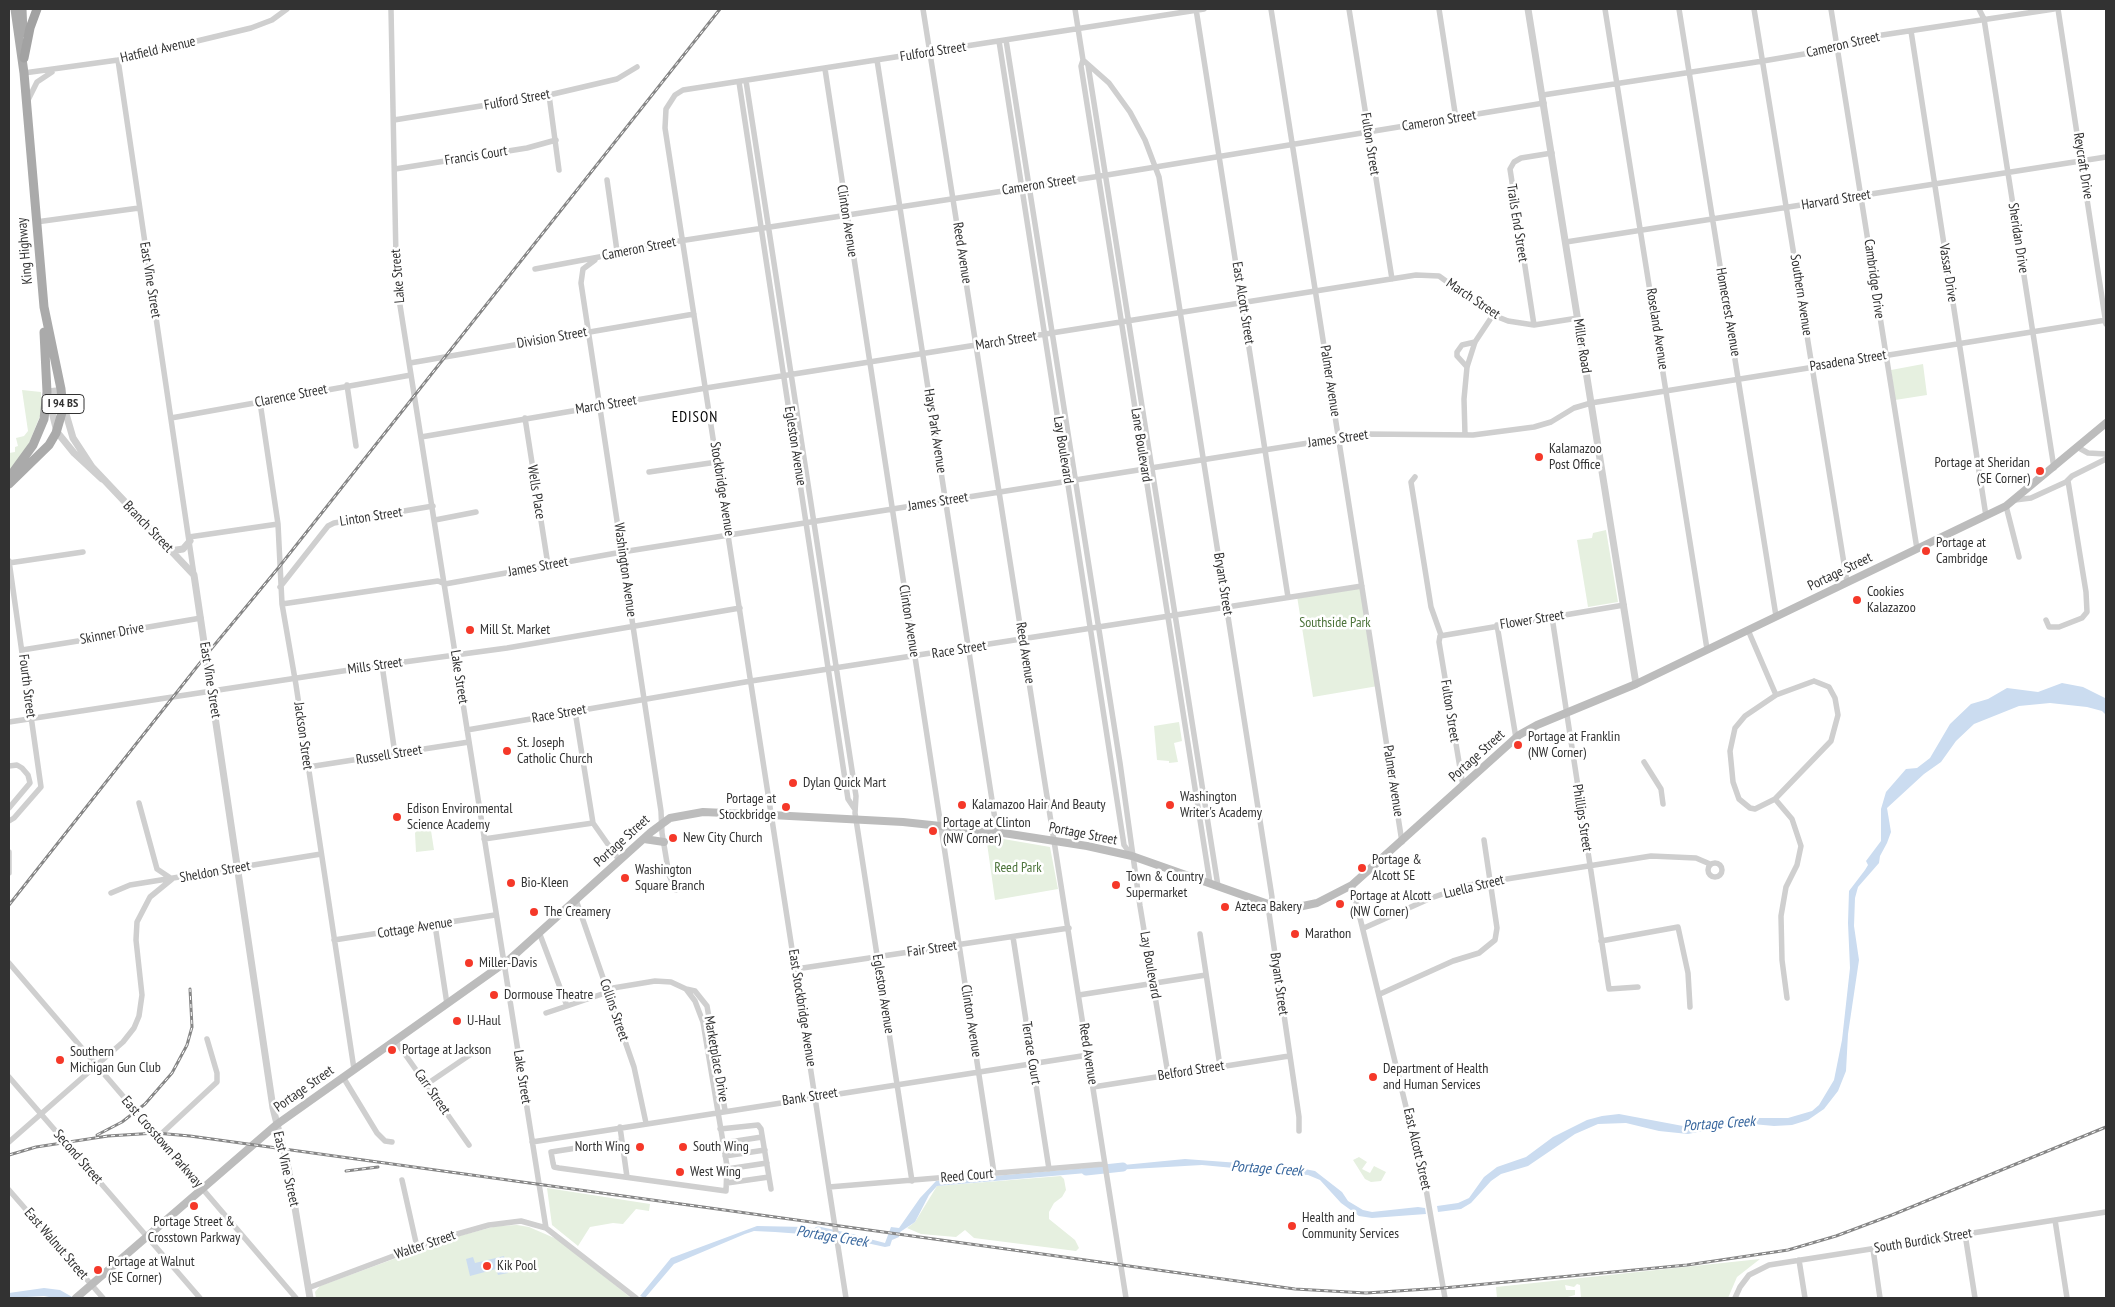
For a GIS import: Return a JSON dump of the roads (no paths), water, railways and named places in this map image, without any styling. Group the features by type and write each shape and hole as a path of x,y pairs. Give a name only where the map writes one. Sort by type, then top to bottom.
{"highway":[{"name":"I 94 BS","path":"24,58 30,28 37,9"}],"main road":[{"name":"King Highway","path":"15,9 24,73"},
{"name":"King Highway","path":"9,478 38,435 44,419 47,392 44,307 26,107 22,9"},
{"name":"King Highway","path":"9,484 43,452 57,432 62,416 62,399 44,307"},
{"name":"Portage Street","path":"76,1298 276,1125 503,964 663,822 676,816 703,812 940,825 1054,840 1132,856 1271,905 1307,906 1326,900 1352,885 1516,738 1537,725 1636,684 2006,506 2079,448 2106,423"},
{"path":"644,839 664,842"}],"street":[{"name":"Hatfield Avenue","path":"24,73 118,60 258,26 272,20 287,9"},
{"name":"Lake Street","path":"391,9 397,277 495,915 546,1228"},
{"name":"Reed Avenue","path":"923,9 1126,1298"},
{"name":"Lane Boulevard","path":"1075,9 1083,60 1081,66 1210,883"},
{"name":"East Alcott Street","path":"1196,9 1288,597"},
{"name":"Fulford Street","path":"668,104 683,90 1204,9"},
{"name":"Palmer Avenue","path":"1271,9 1402,842"},
{"name":"Fulton Street","path":"1349,9 1392,279"},
{"path":"1439,9 1456,118"},
{"name":"Miller Road","path":"1528,9 1636,684"},
{"name":"Roseland Avenue","path":"1605,9 1708,649"},
{"name":"Homecrest Avenue","path":"1679,9 1740,378 1776,616"},
{"name":"Southern Avenue","path":"1754,9 1847,582"},
{"name":"Cambridge Drive","path":"1831,9 1862,196 1916,549"},
{"name":"Sheridan Drive","path":"1979,9 1984,20 2054,468"},
{"name":"Cameron Street","path":"1543,95 1763,61 1837,46 1869,37 2054,9"},
{"name":"Reycraft Drive","path":"2058,9 2106,321"},
{"name":"Vassar Drive","path":"1911,31 1986,516"},
{"name":"Lay Boulevard","path":"1006,40 1110,699 1132,856 1168,1074"},
{"name":"Lay Boulevard","path":"999,41 1124,845 1132,856"},
{"name":"East Vine Street","path":"118,60 276,1125 289,1172 310,1298"},
{"name":"Hays Park Avenue","path":"877,60 997,832"},
{"name":"Bryant Street","path":"1083,60 1109,83 1130,112 1145,140 1160,186 1272,893 1269,913 1299,1117 1299,1132"},
{"name":"Lane Boulevard","path":"1088,65 1107,175 1218,886"},
{"name":"Fulford Street","path":"394,120 549,95 617,79 637,67"},
{"name":"Clinton Avenue","path":"825,69 994,1173"},
{"path":"26,107 37,82 56,70"},
{"name":"Egleston Avenue","path":"742,82 757,154 769,227 856,796 854,808 912,1180"},
{"name":"Egleston Avenue","path":"742,82 750,155 848,799 854,808"},
{"path":"549,95 559,170"},
{"name":"Stockbridge Avenue","path":"668,104 665,128 772,815"},
{"name":"Cameron Street","path":"535,269 599,257 617,251 1107,175 1544,104"},
{"path":"1010,113 1017,112"},
{"name":"Francis Court","path":"395,169 527,148 556,140"},
{"name":"Trails End Street","path":"1534,325 1510,169 1514,162 1521,158 1552,153"},
{"path":"750,155 757,154"},
{"name":"Harvard Street","path":"1566,242 2106,157"},
{"path":"607,180 617,251"},
{"path":"36,222 139,208"},
{"path":"1110,247 1118,245"},
{"name":"Washington Avenue","path":"599,257 585,266 580,276 663,822 669,875 676,890"},
{"path":"1033,261 1040,260"},
{"name":"March Street","path":"421,437 791,374 1430,274 1439,276 1493,314 1508,321 1534,325 1578,318"},
{"path":"773,302 780,302"},
{"name":"Division Street","path":"410,363 694,314"},
{"path":"1465,434 1464,394 1467,367 1475,342 1493,314"},
{"name":"Pasadena Street","path":"1591,403 2106,321"},
{"path":"1467,367 1457,356 1457,352 1462,345 1475,342"},
{"name":"Clarence Street","path":"171,418 412,375"},
{"path":"347,386 356,446"},
{"path":"47,392 56,391 62,399"},
{"name":"Branch Street","path":"47,392 57,432 74,453 102,479 194,575"},
{"path":"1134,397 1141,396"},
{"name":"Branch Street","path":"62,399 74,438 84,457 102,479"},
{"name":"Jackson Street","path":"260,402 278,524 282,604 295,678 354,1069"},
{"name":"James Street","path":"282,604 438,581 445,584 622,552 1339,438 1378,433 1490,434 1544,425 1574,408 1591,403"},
{"path":"1056,406 1063,405"},
{"name":"Wells Place","path":"525,418 548,566"},
{"path":"795,449 802,448"},
{"path":"2079,448 2094,454 2106,454"},
{"path":"2015,500 2031,498 2106,459"},
{"path":"649,472 718,462"},
{"name":"Fulton Street","path":"1415,477 1411,482 1432,607 1441,635 1439,642 1463,786"},
{"path":"2046,620 2049,626 2067,625 2086,616 2086,592 2068,480"},
{"name":"Linton Street","path":"280,587 328,526 334,523 433,506"},
{"path":"2006,506 2019,557"},
{"path":"435,520 476,512"},
{"path":"170,550 184,549 190,539 278,524"},
{"path":"1156,542 1164,540"},
{"path":"9,562 83,552"},
{"path":"1079,554 1086,553"},
{"name":"Fourth Street","path":"9,562 41,781 41,787 9,823"},
{"name":"Race Street","path":"467,730 836,668 1362,586"},
{"path":"817,595 825,594"},
{"name":"Flower Street","path":"1441,635 1624,605"},
{"name":"Mills Street","path":"9,722 212,690 507,648 740,608"},
{"name":"Phillips Street","path":"1552,617 1609,989 1638,987"},
{"name":"Skinner Drive","path":"22,650 201,618"},
{"path":"1497,625 1516,738"},
{"path":"1748,630 1776,695"},
{"path":"382,665 395,754"},
{"path":"1814,681 1819,681 1832,691 1838,715 1836,728 1828,747 1775,799 1755,809 1744,804 1736,793 1730,751 1732,736 1741,720 1776,695 1814,681"},
{"path":"1181,697 1188,696"},
{"path":"1102,700 1110,699"},
{"path":"575,711 593,823 619,860"},
{"name":"Russell Street","path":"308,767 469,742"},
{"path":"840,744 848,742"},
{"path":"1644,762 1661,789 1663,804"},
{"path":"9,766 17,765 22,768 28,775 30,783 9,808"},
{"path":"1113,775 1121,774"},
{"path":"1193,775 1201,774"},
{"path":"1775,799 1792,820 1801,846 1797,866 1786,887 1781,916 1782,960 1787,998"},
{"path":"9,1142 123,1042 134,1028 139,1016 142,995 136,940 137,922 150,897 172,879 157,869 139,803"},
{"name":"East Stockbridge Avenue","path":"772,815 846,1298"},
{"path":"484,839 593,823"},
{"path":"1380,994 1447,964 1479,953 1495,940 1497,928 1489,881 1491,876 1484,840"},
{"path":"9,852 9,873"},
{"name":"Sheldon Street","path":"111,893 130,885 321,854"},
{"name":"Luella Street","path":"1364,928 1452,889 1489,881 1590,867 1651,856 1696,858 1710,864"},
{"name":"East Alcott Street","path":"1352,885 1364,928 1430,1206 1445,1298"},
{"name":"Collins Street","path":"576,900 637,1077 646,1123"},
{"name":"Cottage Avenue","path":"334,940 495,915"},
{"path":"435,925 447,1004"},
{"name":"Fair Street","path":"796,969 1069,928"},
{"path":"1601,942 1678,928 1688,973 1690,1007"},
{"path":"539,932 567,1006"},
{"path":"1200,934 1220,1066"},
{"name":"Terrace Court","path":"1013,937 1049,1169"},
{"name":"East Crosstown Parkway","path":"9,963 96,1066 159,1136 203,1188 208,1198 296,1298"},
{"path":"1079,995 1206,975"},
{"name":"Marketplace Drive","path":"546,1013 608,990 664,981 678,984 699,994 707,1006 725,1110"},
{"name":"Marketplace Drive","path":"686,989 699,1008 703,1022 727,1169 727,1183"},
{"path":"159,1136 217,1082 217,1073 207,1039"},
{"name":"Carr Street","path":"395,1040 469,1145"},
{"path":"427,1084 477,1050"},
{"name":"Bank Street","path":"532,1142 1088,1054"},
{"name":"Belford Street","path":"1092,1087 1289,1056"},
{"name":"Second Street","path":"9,1077 200,1298"},
{"path":"343,1077 377,1133 385,1141 392,1142"},
{"path":"720,1129 758,1125 762,1137 771,1189"},
{"path":"620,1127 626,1177"},
{"path":"723,1143 762,1137"},
{"path":"622,1141 551,1152 554,1166 726,1191 727,1183 769,1177"},
{"path":"725,1156 764,1150"},
{"path":"727,1169 767,1163"},
{"name":"Reed Court","path":"829,1187 1049,1169 1105,1167"},
{"path":"402,1180 416,1247"},
{"name":"East Walnut Street","path":"9,1190 103,1298"},
{"name":"South Burdick Street","path":"1735,1298 1745,1280 1762,1267 2106,1212"},
{"path":"2055,1220 2067,1298"},
{"name":"Walter Street","path":"308,1288 416,1247 459,1233 506,1221 521,1221 546,1228"},
{"path":"546,1228 636,1298"},
{"path":"1965,1234 1975,1298"},
{"path":"1872,1249 1880,1298"},
{"path":"1799,1260 1805,1298"}],"water":[{"path":"2062,683 2083,687 2105,698 2106,715 2102,711 2087,707 2050,703 2019,706 1974,724 1956,741 1941,762 1924,774 1887,808 1891,832 1880,856 1879,863 1858,887 1855,898 1854,926 1859,960 1848,1034 1846,1071 1838,1091 1824,1109 1808,1120 1792,1125 1774,1126 1742,1123 1688,1134 1659,1131 1626,1123 1598,1124 1575,1134 1528,1166 1501,1174 1491,1181 1471,1203 1461,1209 1438,1212 1437,1206 1458,1203 1469,1198 1484,1177 1497,1167 1526,1157 1553,1137 1587,1120 1619,1114 1683,1126 1716,1123 1732,1118 1788,1118 1812,1111 1819,1105 1834,1080 1842,1040 1850,968 1849,891 1865,870 1868,865 1866,861 1881,841 1881,809 1886,792 1906,769 1917,768 1930,758 1950,724 1971,704 1988,699 2007,688 2038,692"},
{"path":"1185,1159 1294,1167 1315,1171 1342,1192 1348,1201 1363,1210 1372,1212 1418,1207 1425,1208 1426,1214 1372,1218 1359,1216 1341,1203 1320,1180 1308,1175 1202,1165 1114,1170 1113,1166"},
{"path":"1097,1167 1098,1172 937,1186 929,1195 915,1222 900,1232 899,1237 892,1240 890,1246 885,1247 844,1238 843,1232 885,1243 891,1227 899,1228 920,1198 936,1181"},
{"path":"757,1226 806,1227 823,1230 828,1232 829,1236 754,1231 674,1264 645,1298 640,1296 671,1258"},
{"name":"Kik Pool","path":"504,1256 508,1273 498,1275 496,1269 470,1276 466,1259 473,1257 475,1263"},
{"path":"44,1288 60,1290 74,1298 44,1296 9,1298 9,1293"}],"waterway":[{"name":"Portage Creek","path":"1086,1171 1123,1167"},
{"name":"Portage Creek","path":"818,1231 854,1239"}],"railway":[{"path":"9,905 720,9"},
{"path":"97,1135 122,1122 145,1104 172,1073 187,1045 192,1027 190,989"},
{"path":"9,1155 36,1147 108,1136 156,1133 190,1136 1295,1289 1366,1293 1443,1288 1687,1265 1788,1250 1836,1236 1892,1215 2106,1127"},
{"path":"346,1171 378,1167"}],"place":[{"name":"Kalamazoo Post Office","path":"1539,457"},
{"name":"Portage at Sheridan (SE Corner)","path":"2040,471"},
{"name":"Portage at Cambridge","path":"1926,551"},
{"name":"Cookies Kalazazoo","path":"1857,600"},
{"name":"Mill St. Market","path":"470,630"},
{"name":"Portage at Franklin (NW Corner)","path":"1518,745"},
{"name":"St. Joseph Catholic Church","path":"507,751"},
{"name":"Dylan Quick Mart","path":"793,783"},
{"name":"Kalamazoo Hair And Beauty","path":"962,805"},
{"name":"Washington Writer's Academy","path":"1170,805"},
{"name":"Portage at Stockbridge","path":"786,807"},
{"name":"Edison Environmental Science Academy","path":"397,817"},
{"name":"Portage at Clinton (NW Corner)","path":"933,831"},
{"name":"New City Church","path":"673,838"},
{"name":"Portage & Alcott SE","path":"1362,868"},
{"name":"Washington Square Branch","path":"625,878"},
{"name":"Bio-Kleen","path":"511,883"},
{"name":"Town & Country Supermarket","path":"1116,885"},
{"name":"Portage at Alcott (NW Corner)","path":"1340,904"},
{"name":"Azteca Bakery","path":"1225,907"},
{"name":"The Creamery","path":"534,912"},
{"name":"Marathon","path":"1295,934"},
{"name":"Miller-Davis","path":"469,963"},
{"name":"Dormouse Theatre","path":"494,995"},
{"name":"U-Haul","path":"457,1021"},
{"name":"Portage at Jackson","path":"392,1050"},
{"name":"Southern Michigan Gun Club","path":"60,1060"},
{"name":"Department of Health and Human Services","path":"1373,1077"},
{"name":"North Wing","path":"640,1147"},
{"name":"South Wing","path":"683,1147"},
{"name":"West Wing","path":"680,1172"},
{"name":"Portage Street & Crosstown Parkway","path":"194,1206"},
{"name":"Health and Community Services","path":"1292,1226"},
{"name":"Kik Pool","path":"487,1266"},
{"name":"Portage at Walnut (SE Corner)","path":"98,1270"}],"district":[{"name":"EDISON","path":"695,418"}],"park label":[{"name":"Southside Park","path":"1335,623"},
{"name":"Reed Park","path":"1018,868"}]}
